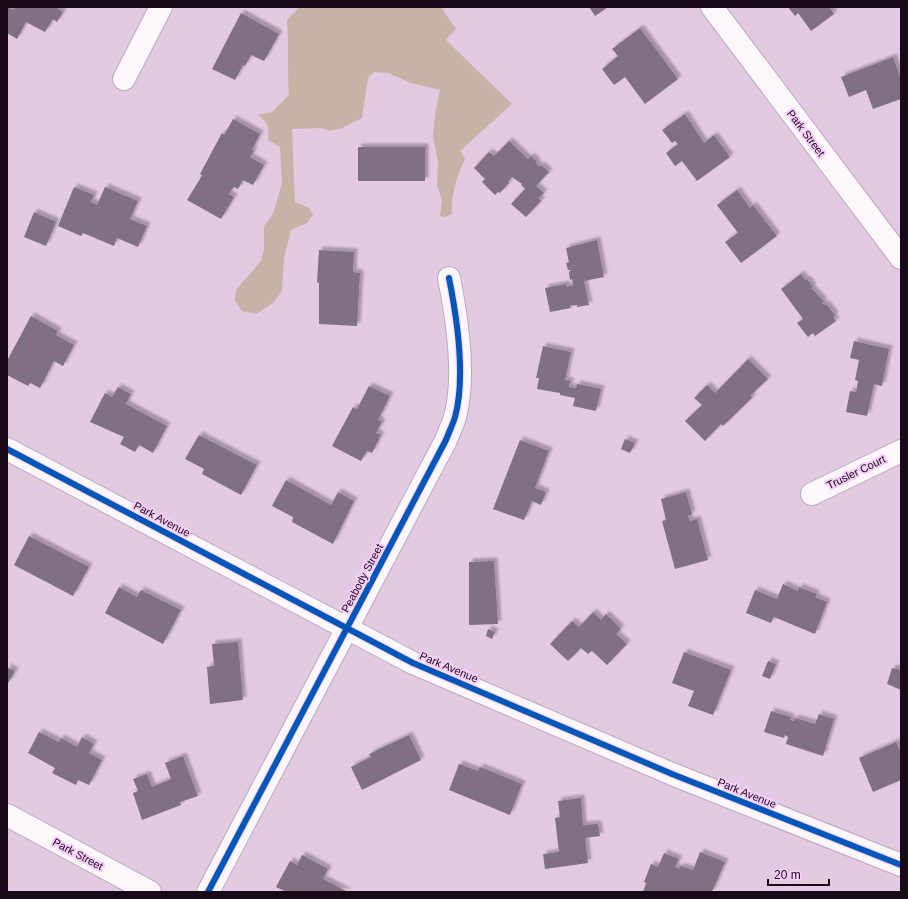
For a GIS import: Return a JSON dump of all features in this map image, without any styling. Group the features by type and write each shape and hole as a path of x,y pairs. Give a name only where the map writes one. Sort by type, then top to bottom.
{"street":[{"path":"124,79 161,7"},
{"name":"Park Street","path":"712,7 901,258"},
{"name":"Peabody Street","path":"208,892 446,440 455,417 458,396 459,359 456,315 448,278"},
{"name":"Park Avenue","path":"7,449 413,663 672,774 901,865"},
{"name":"Trusler Court","path":"812,494 901,451"},
{"name":"Park Street","path":"7,815 150,892"}],"shaded area":[{"path":"299,7 441,7 456,29 446,40 512,104 460,151 465,159 455,185 452,200 452,214 445,217 440,216 442,200 437,185 438,162 433,136 440,90 411,83 388,73 374,72 368,78 362,118 342,128 330,131 321,128 292,129 295,202 309,208 313,215 307,223 291,230 284,258 282,291 273,303 256,314 242,311 235,301 236,290 261,261 264,249 264,226 273,214 282,183 280,147 268,140 268,126 258,115 272,112 289,95 287,20"}],"building":[{"path":"7,7 14,10 15,7 59,7 58,9 63,12 57,22 53,19 45,32 26,22 17,39 7,33"},
{"path":"589,7 608,7 595,16"},
{"path":"788,7 829,7 834,14 811,31 798,13 795,16"},
{"path":"241,13 279,34 264,61 251,55 245,66 243,65 235,80 212,69"},
{"path":"640,28 678,79 645,104 625,77 614,85 602,69 618,56 612,49"},
{"path":"893,57 901,79 901,99 873,109 866,90 849,97 841,77"},
{"path":"685,114 704,143 714,135 730,157 697,181 682,161 675,166 666,153 678,144 675,141 672,143 662,130"},
{"path":"233,119 260,134 252,150 254,151 250,157 264,165 253,185 243,180 238,189 234,187 231,190 229,194 234,197 221,219 187,200 200,179 202,175 200,174 222,133 224,135"},
{"path":"509,141 528,159 531,156 537,162 536,163 539,167 541,165 549,172 536,186 544,193 539,198 541,201 526,217 511,204 525,189 521,185 522,184 512,177 500,193 498,192 495,195 482,182 485,179 474,168 489,152 494,156"},
{"path":"358,147 425,147 425,181 358,181"},
{"path":"74,187 94,195 91,202 97,205 105,187 138,201 130,219 147,226 138,247 117,238 114,246 83,233 81,236 58,226"},
{"path":"737,190 750,208 753,205 777,236 741,263 725,242 738,233 717,205"},
{"path":"34,212 56,222 46,246 24,237"},
{"path":"597,240 604,277 584,281 589,305 577,307 577,305 570,306 571,308 550,312 545,288 566,284 567,287 573,285 572,279 570,280 569,272 571,270 568,270 566,263 569,262 566,248"},
{"path":"319,250 354,252 353,272 360,273 357,326 319,324 319,283 317,282"},
{"path":"801,274 813,287 811,288 824,301 822,303 824,305 826,304 835,315 833,317 836,321 815,336 813,333 808,337 797,323 803,319 781,289"},
{"path":"31,316 58,331 56,335 74,345 63,366 54,361 40,388 30,383 28,386 7,375 7,361"},
{"path":"854,341 889,349 882,386 874,384 867,416 846,412 850,391 856,392 858,381 855,380 859,360 850,358"},
{"path":"543,346 571,352 565,380 570,381 569,387 576,388 577,384 601,389 596,411 573,406 575,398 560,395 560,393 537,389 539,378 536,378"},
{"path":"748,359 768,379 750,396 753,397 723,426 721,424 705,441 685,421 702,405 694,398 707,385 715,393"},
{"path":"369,386 390,396 378,420 382,422 376,433 381,435 372,453 367,451 361,461 332,446 353,407 357,409"},
{"path":"118,387 131,394 126,404 167,426 153,453 139,445 135,452 120,444 124,437 90,422 105,393 112,397"},
{"path":"199,435 257,465 241,495 202,474 204,469 185,459"},
{"path":"625,439 635,443 630,453 621,449"},
{"path":"520,440 549,451 535,488 546,492 541,505 532,501 524,520 493,509"},
{"path":"286,480 331,505 338,492 354,501 333,544 292,522 293,517 272,506"},
{"path":"686,492 692,514 688,516 690,521 697,519 708,560 675,569 662,521 666,520 661,499"},
{"path":"29,536 89,567 73,596 14,565"},
{"path":"494,561 498,624 469,625 469,562"},
{"path":"783,584 798,591 799,587 817,594 815,597 827,602 815,634 774,617 771,623 746,613 755,590 777,599"},
{"path":"119,587 137,597 141,590 181,610 163,644 105,613"},
{"path":"593,612 601,620 606,614 621,629 616,634 627,644 607,665 592,651 588,654 581,648 568,661 550,644 572,621 579,627"},
{"path":"488,629 495,632 492,639 486,636"},
{"path":"238,642 243,700 210,704 207,667 214,666 212,644"},
{"path":"684,652 731,670 713,715 688,706 694,691 672,683"},
{"path":"768,661 776,664 770,679 762,676"},
{"path":"7,667 15,671 7,685"},
{"path":"892,668 901,670 901,690 887,684"},
{"path":"771,711 791,717 790,720 794,721 795,718 815,724 819,714 834,719 823,756 786,744 788,737 785,735 784,738 764,732"},
{"path":"39,732 59,742 61,738 77,747 82,737 94,744 89,753 102,760 89,785 78,780 76,785 52,773 55,768 28,753"},
{"path":"409,735 421,760 362,790 351,767 371,757 369,754"},
{"path":"896,742 901,753 901,780 873,792 859,758"},
{"path":"183,756 198,796 180,802 181,805 142,820 133,793 138,791 133,779 147,774 152,787 171,779 165,763"},
{"path":"459,764 478,771 480,767 522,784 510,815 449,790"},
{"path":"581,798 583,825 598,824 600,836 585,838 588,863 545,869 543,854 559,852 555,818 560,817 558,801"},
{"path":"700,852 725,862 712,892 643,892 646,883 644,882 651,864 658,867 664,853 679,859 675,867 679,869 680,866 693,870"},
{"path":"302,855 328,869 323,879 348,892 287,892 276,887 290,861 297,865"}],"cycle path":[{"path":"208,892 446,440 452,425 458,401 460,366 455,311 449,278"},
{"path":"7,449 413,663 672,774 901,865"}]}
